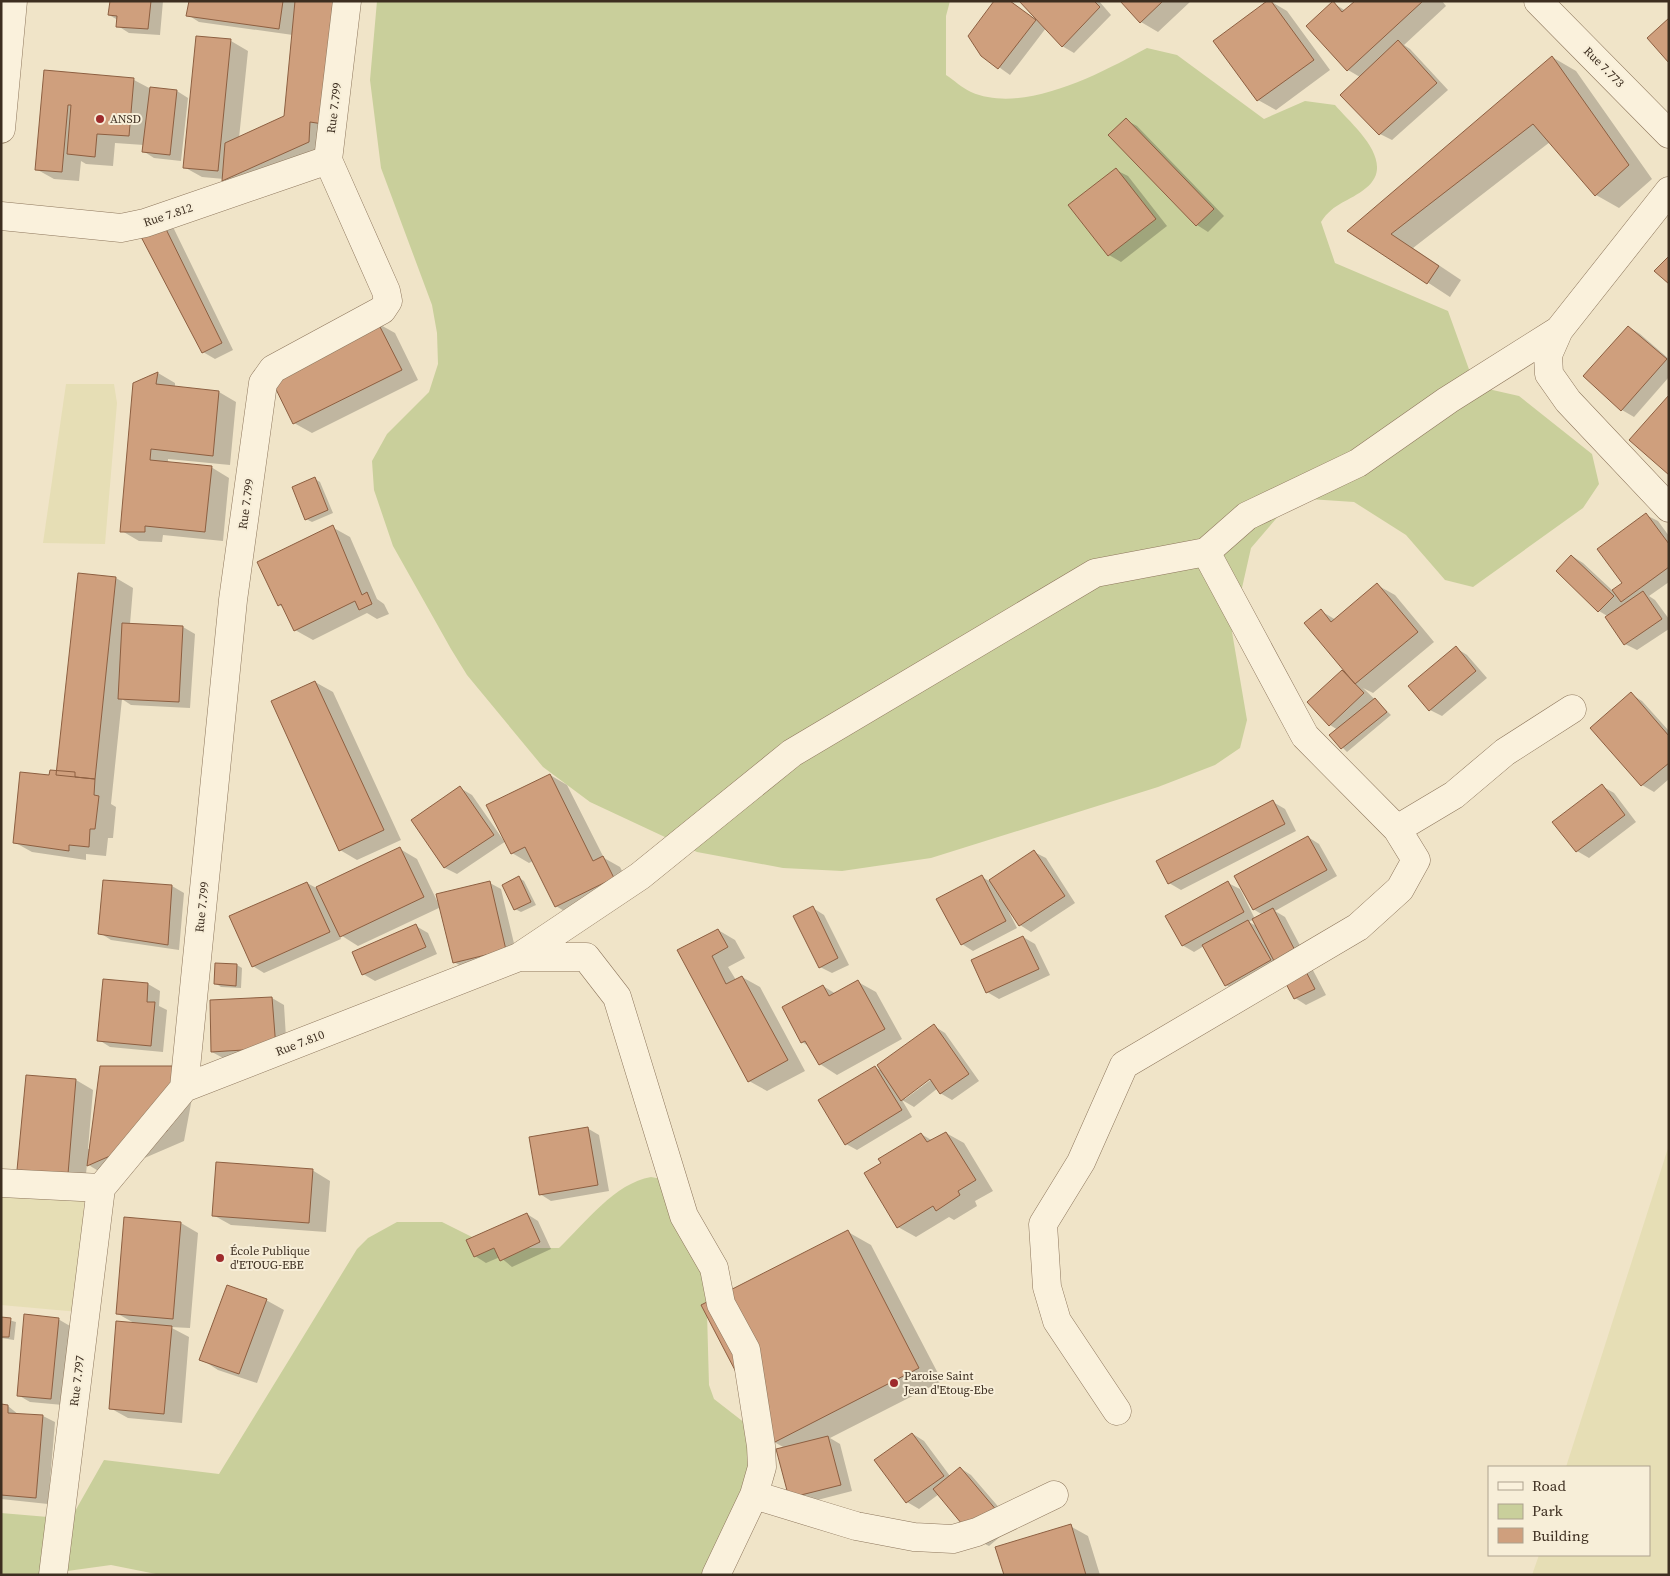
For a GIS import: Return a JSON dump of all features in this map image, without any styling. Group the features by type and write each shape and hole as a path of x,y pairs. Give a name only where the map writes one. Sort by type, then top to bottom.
{"street":[{"path":"1,129 13,1"},
{"name":"Rue 7.799","path":"184,1088 234,600 263,384 267,375 273,369 382,310 388,301 386,291 328,160 347,1"},
{"name":"Rue 7.773","path":"1538,1 1669,134"},
{"name":"Rue 7.812","path":"1,216 122,228 145,223 328,160"},
{"path":"1669,191 1560,330 1548,355 1549,374 1568,401 1669,508"},
{"path":"519,957 640,876 792,753 1095,573 1206,552 1247,516 1358,463 1448,400 1560,330"},
{"path":"1117,1411 1057,1321 1047,1287 1043,1224 1081,1162 1124,1065 1358,928 1400,889 1416,860 1397,829 1305,736 1206,552"},
{"path":"1397,829 1454,795 1506,752 1572,709"},
{"name":"Rue 7.810","path":"100,1188 184,1088 519,957 586,957 617,997 684,1216 714,1268 721,1304 746,1350 761,1446 762,1467 754,1495"},
{"path":"1,1183 100,1188"},
{"name":"Rue 7.797","path":"53,1575 100,1188"},
{"path":"716,1575 754,1495 856,1526 914,1537 953,1539 977,1532 1054,1495"}],"shaded area":[{"path":"66,384 114,384 117,403 105,544 43,543"},
{"path":"1669,1145 1669,1575 1532,1575 1539,1556 1650,1556 1650,1466 1566,1466"},
{"path":"1,1175 85,1182 79,1312 1,1305"}],"green space":[{"path":"377,1 950,1 946,16 946,75 971,92 992,98 1038,95 1062,88 1108,69 1147,48 1177,55 1264,119 1305,101 1335,105 1369,144 1375,156 1377,167 1375,178 1366,188 1336,206 1321,222 1335,263 1448,311 1475,386 1519,396 1592,454 1599,484 1583,508 1473,587 1445,580 1406,535 1354,502 1309,499 1281,513 1251,548 1232,632 1247,720 1240,748 1215,765 1158,787 931,858 842,871 783,868 697,852 590,802 543,767 467,675 393,546 374,490 372,461 387,434 429,392 438,364 437,333 432,305 381,168 370,80"},
{"path":"651,1177 667,1180 705,1239 709,1385 714,1399 759,1434 764,1448 713,1575 161,1575 111,1565 38,1575 1,1575 1,1513 60,1518 74,1513 104,1460 219,1474 357,1249 368,1238 397,1222 442,1222 494,1248 559,1248 601,1205 625,1187"}],"building":[{"path":"110,1 151,1 148,29 116,27 117,16 108,15"},
{"path":"189,1 283,1 279,29 186,16"},
{"path":"295,1 333,1 323,124 310,122 309,142 222,181 225,143 284,116"},
{"path":"994,1 1010,1 1036,20 998,69 981,56 968,36"},
{"path":"1019,1 1094,1 1100,7 1062,47"},
{"path":"1120,1 1163,1 1140,23"},
{"path":"1267,1 1271,1 1314,60 1257,101 1213,41"},
{"path":"1333,1 1342,12 1355,1 1423,1 1347,71 1306,26"},
{"path":"1669,18 1669,63 1647,38"},
{"path":"196,36 231,39 218,171 183,168"},
{"path":"1398,40 1437,83 1379,135 1340,95"},
{"path":"1552,56 1629,165 1595,196 1533,124 1391,234 1439,266 1427,284 1347,231"},
{"name":"ANSD","path":"44,70 134,78 129,136 97,134 95,157 67,154 71,105 68,105 62,172 35,170"},
{"path":"150,87 177,90 170,155 142,152"},
{"path":"1126,118 1214,209 1196,226 1108,135"},
{"path":"1116,168 1156,219 1108,256 1068,205"},
{"path":"162,221 222,343 202,353 139,233"},
{"path":"1669,256 1669,284 1654,271"},
{"path":"377,321 402,370 293,424 269,375"},
{"path":"1628,326 1667,359 1621,411 1583,376"},
{"path":"158,372 156,384 219,391 213,456 151,449 150,460 212,466 205,532 145,526 145,532 120,532 133,383"},
{"path":"1669,395 1669,475 1629,440"},
{"path":"315,477 328,510 305,520 292,487"},
{"path":"1646,513 1669,544 1669,567 1621,602 1612,590 1622,583 1597,549"},
{"path":"333,525 362,595 367,592 372,604 359,610 355,601 294,631 281,604 278,606 257,562"},
{"path":"1571,555 1614,596 1598,612 1556,571"},
{"path":"78,573 116,577 95,779 56,775"},
{"path":"1377,583 1418,632 1355,684 1304,623 1321,609 1331,622"},
{"path":"1643,591 1662,619 1624,645 1605,617"},
{"path":"122,623 183,626 179,702 118,699"},
{"path":"1456,646 1476,671 1429,711 1408,686"},
{"path":"1342,670 1364,693 1329,726 1307,702"},
{"path":"315,681 384,830 339,851 271,701"},
{"path":"1631,692 1669,736 1669,763 1641,786 1590,728"},
{"path":"1375,698 1387,712 1341,749 1329,735"},
{"path":"50,770 75,772 75,777 95,779 94,795 99,796 95,829 90,829 89,847 69,845 69,851 13,843 20,772 49,775"},
{"path":"550,774 593,861 603,856 614,878 555,907 525,847 511,854 486,805"},
{"path":"1602,784 1625,815 1576,852 1552,822"},
{"path":"460,786 494,835 444,868 411,820"},
{"path":"1273,800 1285,824 1168,884 1156,861"},
{"path":"1308,836 1327,870 1253,910 1234,876"},
{"path":"400,847 424,897 340,937 316,887"},
{"path":"1034,850 1065,896 1019,926 989,880"},
{"path":"982,875 1006,921 961,945 936,899"},
{"path":"519,876 531,902 514,910 502,885"},
{"path":"103,880 172,885 168,945 98,934"},
{"path":"490,881 506,950 453,963 436,894"},
{"path":"1228,881 1244,912 1182,946 1165,916"},
{"path":"307,882 330,932 252,967 229,916"},
{"path":"813,906 838,958 819,968 793,916"},
{"path":"1273,908 1315,989 1294,999 1252,919"},
{"path":"1248,920 1271,960 1225,986 1202,945"},
{"path":"416,924 426,947 362,975 352,952"},
{"path":"718,929 728,947 712,956 726,984 742,976 788,1060 748,1082 677,950"},
{"path":"1023,936 1039,969 986,993 971,960"},
{"path":"215,963 237,964 236,986 214,984"},
{"path":"103,979 148,983 147,1002 155,1002 151,1046 97,1041"},
{"path":"858,980 885,1029 819,1065 805,1041 801,1043 782,1007 823,985 829,996"},
{"path":"272,997 276,1048 211,1052 210,1000"},
{"path":"934,1024 969,1074 940,1094 930,1079 901,1101 877,1065"},
{"path":"100,1066 179,1066 167,1131 87,1166"},
{"path":"875,1066 902,1110 845,1145 818,1100"},
{"path":"26,1075 76,1079 68,1174 17,1170"},
{"path":"588,1127 598,1185 539,1195 529,1137"},
{"path":"946,1132 976,1180 958,1191 960,1195 936,1211 933,1206 897,1228 864,1173 881,1163 878,1159 921,1133 927,1142"},
{"path":"216,1162 313,1169 309,1223 212,1216"},
{"path":"527,1213 540,1242 500,1261 494,1248 474,1257 466,1240"},
{"path":"124,1217 181,1222 173,1319 116,1314"},
{"path":"848,1230 919,1368 773,1443 701,1305"},
{"path":"227,1285 267,1299 239,1374 199,1360"},
{"path":"24,1314 59,1318 51,1399 17,1396"},
{"path":"1,1317 11,1318 9,1337 1,1337"},
{"path":"116,1321 172,1326 164,1414 109,1409"},
{"path":"1,1404 8,1405 8,1413 43,1415 36,1498 1,1495"},
{"path":"912,1433 944,1476 906,1503 874,1460"},
{"path":"828,1436 841,1485 789,1498 776,1449"},
{"path":"960,1467 1003,1518 976,1541 933,1489"},
{"path":"1071,1524 1086,1575 1004,1575 995,1547"}],"place":[{"name":"ANSD","path":"100,119"},
{"name":"École Publique d'ETOUG-EBE","path":"220,1258"},
{"name":"Paroise Saint Jean d'Etoug-Ebe","path":"894,1383"}]}
